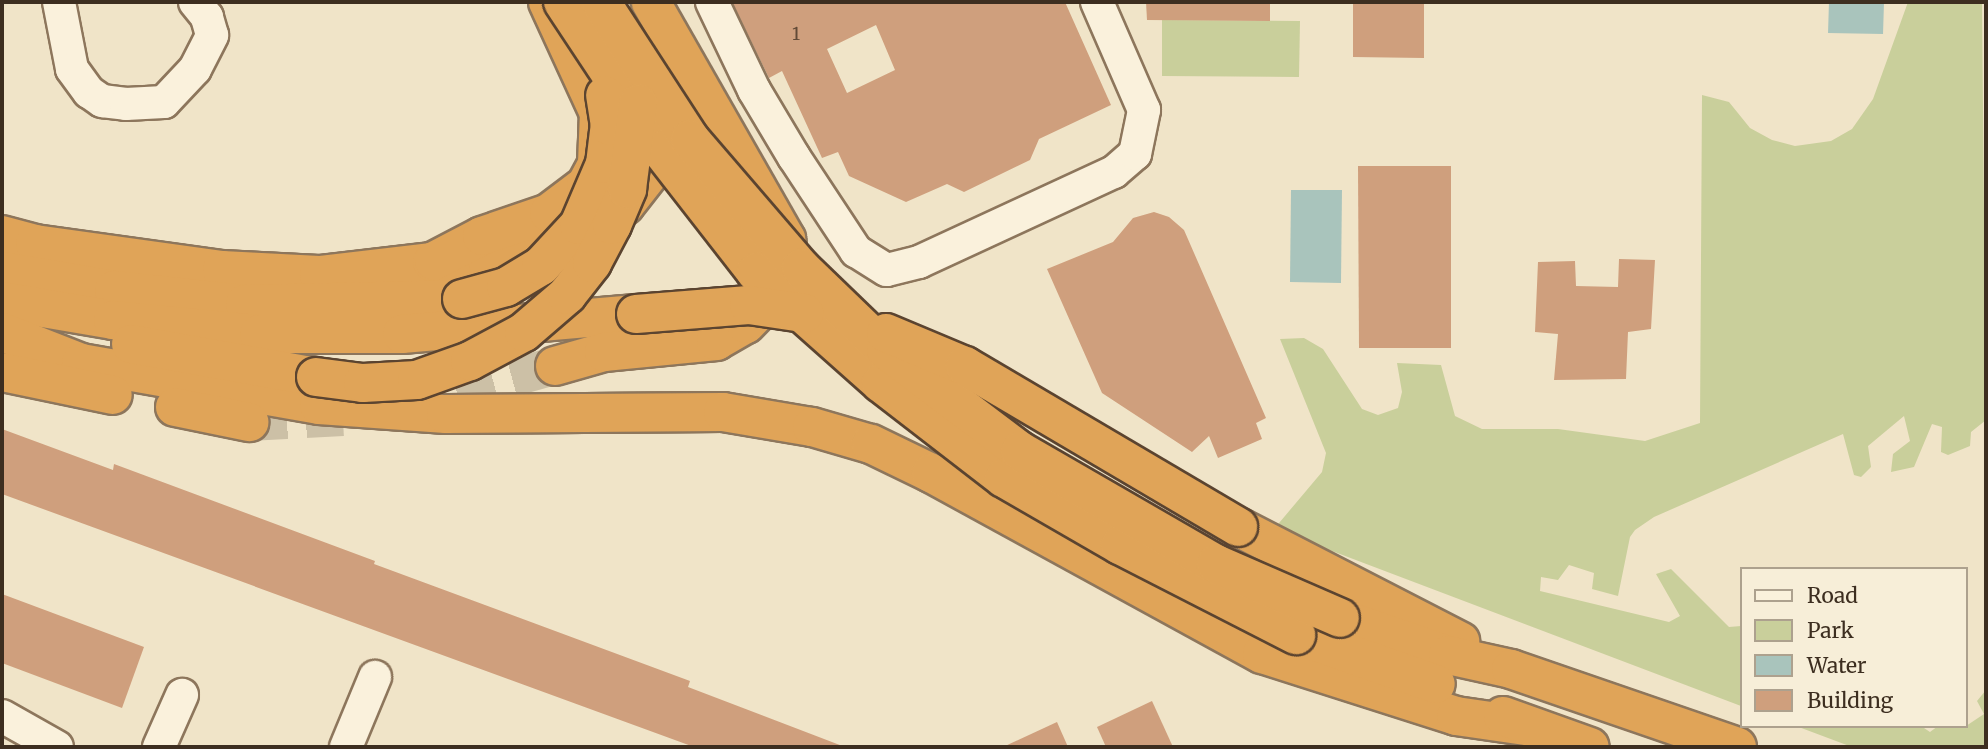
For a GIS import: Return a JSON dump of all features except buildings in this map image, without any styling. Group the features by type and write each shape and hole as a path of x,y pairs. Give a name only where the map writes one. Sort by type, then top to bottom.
{"highway":[{"path":"432,262 482,236 549,212 586,185 597,164 598,113 548,2"},
{"path":"563,2 661,150 756,272 881,383 1004,478 1120,545 1296,635 1448,688 1525,726 1590,747"},
{"path":"2,271 114,290 245,304 462,299 506,287 541,266 579,225 605,164 610,126 602,77 571,2"},
{"path":"2,235 35,244 222,270 319,275 432,262 488,263 555,245 608,218 625,205 650,173 659,136 658,112 648,87 591,2"},
{"path":"601,2 690,139 800,268 886,350 1020,451 1216,564 1340,618 1448,655 1511,668 1737,747"},
{"path":"619,2 682,100 755,183"},
{"path":"5,323 363,383 417,380 470,361 524,332 567,295 592,263 612,225 631,166 639,92 625,2"},
{"path":"555,366 604,352 716,341 746,324 776,293 788,260 786,239 687,71 651,2"},
{"path":"5,323 113,320 260,334 402,334 749,305 823,315 892,335 965,366 1238,527 1511,668"},
{"path":"5,323 80,363 319,405 446,414 723,412 812,428 871,444 1262,654 1316,674 1456,716 1525,726"},
{"path":"2,372 249,422"}],"street":[{"path":"59,2 72,69 89,92 102,101 126,104 164,102 195,69 212,35 207,17 195,2"},
{"path":"712,2 754,90 794,157 856,251 887,270 919,262 1102,178 1135,154 1144,110 1097,2"},
{"path":"346,747 375,677"},
{"path":"159,747 182,695"},
{"path":"2,716 57,747"}],"green space":[{"path":"1908,2 1982,2 1986,420 1971,432 1970,446 1948,455 1941,452 1942,427 1932,424 1914,467 1891,472 1893,454 1910,441 1904,416 1868,446 1871,467 1861,477 1854,475 1843,434 1654,517 1635,530 1630,537 1618,596 1592,589 1594,573 1569,565 1558,580 1541,577 1540,591 1669,622 1680,616 1656,574 1671,569 1729,627 1740,626 1740,706 1274,529 1322,472 1326,453 1280,339 1304,338 1323,349 1362,409 1378,415 1398,408 1402,392 1397,363 1441,365 1455,416 1482,429 1558,429 1645,441 1700,423 1702,95 1729,102 1750,128 1772,140 1795,146 1831,141 1852,129 1873,99"},
{"path":"1162,20 1300,21 1299,77 1162,76"},
{"path":"1986,690 1986,747 1852,747 1801,728 1924,728 1930,732 1935,728 1967,728 1984,714 1977,701"}],"water":[{"path":"1829,2 1884,2 1883,34 1828,33"},
{"path":"1291,190 1342,190 1341,283 1290,282"}],"tunnel":[{"path":"402,408 555,366"},
{"path":"249,422 343,417"}]}
